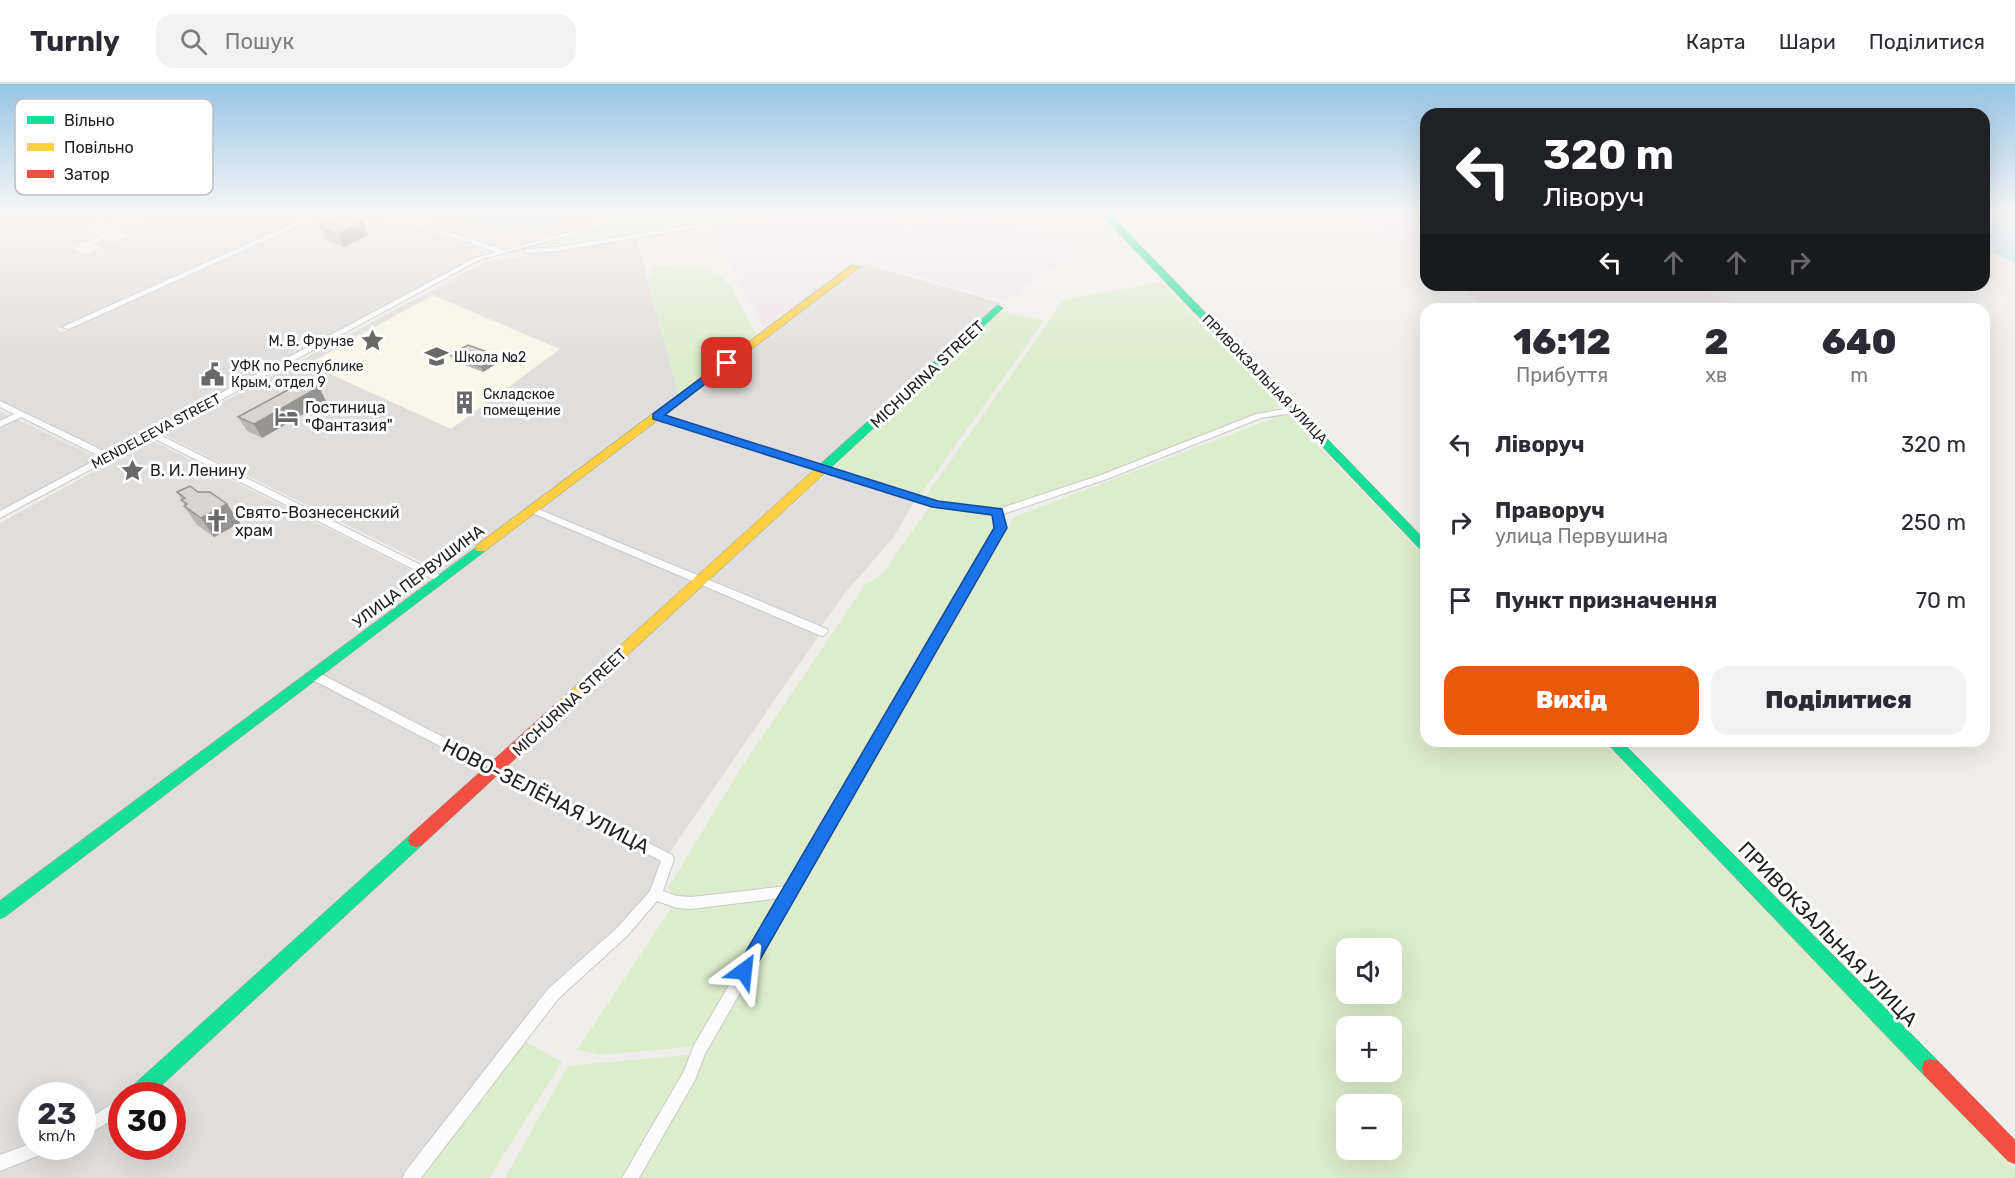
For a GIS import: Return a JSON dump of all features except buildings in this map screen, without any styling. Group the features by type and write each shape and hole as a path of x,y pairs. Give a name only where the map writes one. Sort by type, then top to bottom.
{"street":[{"path":"66,327 210,263"},
{"name":"MENDELEEVA STREET","path":"0,515 469,263"},
{"name":"ПРИВОКЗАЛЬНАЯ УЛИЦА","path":"1153,263 1297,410 1420,542"},
{"name":"УЛИЦА ПЕРВУШИНА","path":"0,911 855,267"},
{"name":"MICHURINA STREET","path":"151,1082 826,468 998,308"},
{"path":"0,404 108,457"},
{"path":"657,416 937,505 998,512 1104,477 1259,416 1297,410"},
{"path":"0,424 21,414"},
{"path":"151,434 441,579"},
{"path":"533,510 824,632"},
{"path":"630,1178 690,1075 699,1050 1001,528 998,512"},
{"name":"НОВО-ЗЕЛЁНАЯ УЛИЦА","path":"313,675 494,771 668,859 655,894 622,932 554,994 411,1178"},
{"name":"ПРИВОКЗАЛЬНАЯ УЛИЦА","path":"1618,747 2015,1154"},
{"path":"655,894 677,902 691,903 790,891"},
{"path":"0,1163 18,1156"}],"shaded area":[{"path":"0,263 206,263 56,329 62,332 218,263 467,263 111,453 0,400"},
{"path":"483,263 643,263 679,397 444,573 163,434"},
{"path":"730,263 857,263 765,332"},
{"path":"862,263 1001,303 823,465 661,415"},
{"path":"872,263 1059,263 1004,301"},
{"path":"1465,291 1710,291 1730,303 1481,303"},
{"name":"Школа №2","path":"433,295 560,349 451,429 308,364"},
{"path":"0,411 98,458 0,510"},
{"path":"656,419 819,469 701,577 537,510"},
{"path":"151,440 433,581 0,903 0,523"},
{"path":"827,473 915,500 893,538 845,593 821,627 708,580"},
{"path":"533,514 696,581 494,765 320,674"},
{"path":"703,585 820,634 668,855 502,770"},
{"path":"314,679 487,772 143,1082 108,1082 108,1108 96,1115 96,1082 18,1082 18,1149 0,1156 0,914"},
{"path":"495,776 661,861 654,885 635,909 547,994 404,1178 0,1178 0,1169 23,1160 96,1160 96,1128 108,1121 108,1160 186,1160 186,1082 161,1082"}],"green space":[{"path":"655,266 709,268 712,273 717,273 730,286 757,334 751,342 679,397 648,278"},
{"path":"1161,282 1281,406 1100,476 997,510 925,497 1064,300"},
{"path":"1000,311 1044,321 920,495 833,467"},
{"path":"1287,413 1420,552 1420,747 1608,747 2015,1169 2015,1178 634,1178 1014,517"},
{"path":"930,506 993,516 997,526 787,888 677,898 668,888 739,771 865,585 882,574"},
{"path":"773,898 781,900 699,1046 601,1055 577,1050 672,907 699,907"},
{"path":"525,1041 562,1062 489,1178 420,1178"},
{"path":"695,1054 623,1178 505,1178 568,1066"}],"traffic: fast":[{"path":"1152,263 1420,542"},
{"path":"820,471 998,308"},
{"path":"0,911 481,548"},
{"path":"1618,747 1931,1068"},
{"path":"151,1082 416,840"}],"traffic: slow":[{"path":"481,548 855,267"},
{"path":"565,704 820,471"}],"traffic: jam":[{"path":"416,840 565,704"},
{"path":"1931,1068 2015,1154"}],"place":[{"name":"М. В. Фрунзе","path":"372,341"},
{"name":"Школа №2","path":"436,357"},
{"name":"УФК по Республике Крым, отдел 9","path":"213,374"},
{"name":"Складское помещение","path":"465,402"},
{"name":"Гостиница \"Фантазия\"","path":"287,416"},
{"name":"В. И. Ленину","path":"132,470"},
{"name":"Свято-Вознесенский храм","path":"217,521"}],"route":[{"path":"727,363 657,416 937,505 998,512 1001,528 744,971"}]}
